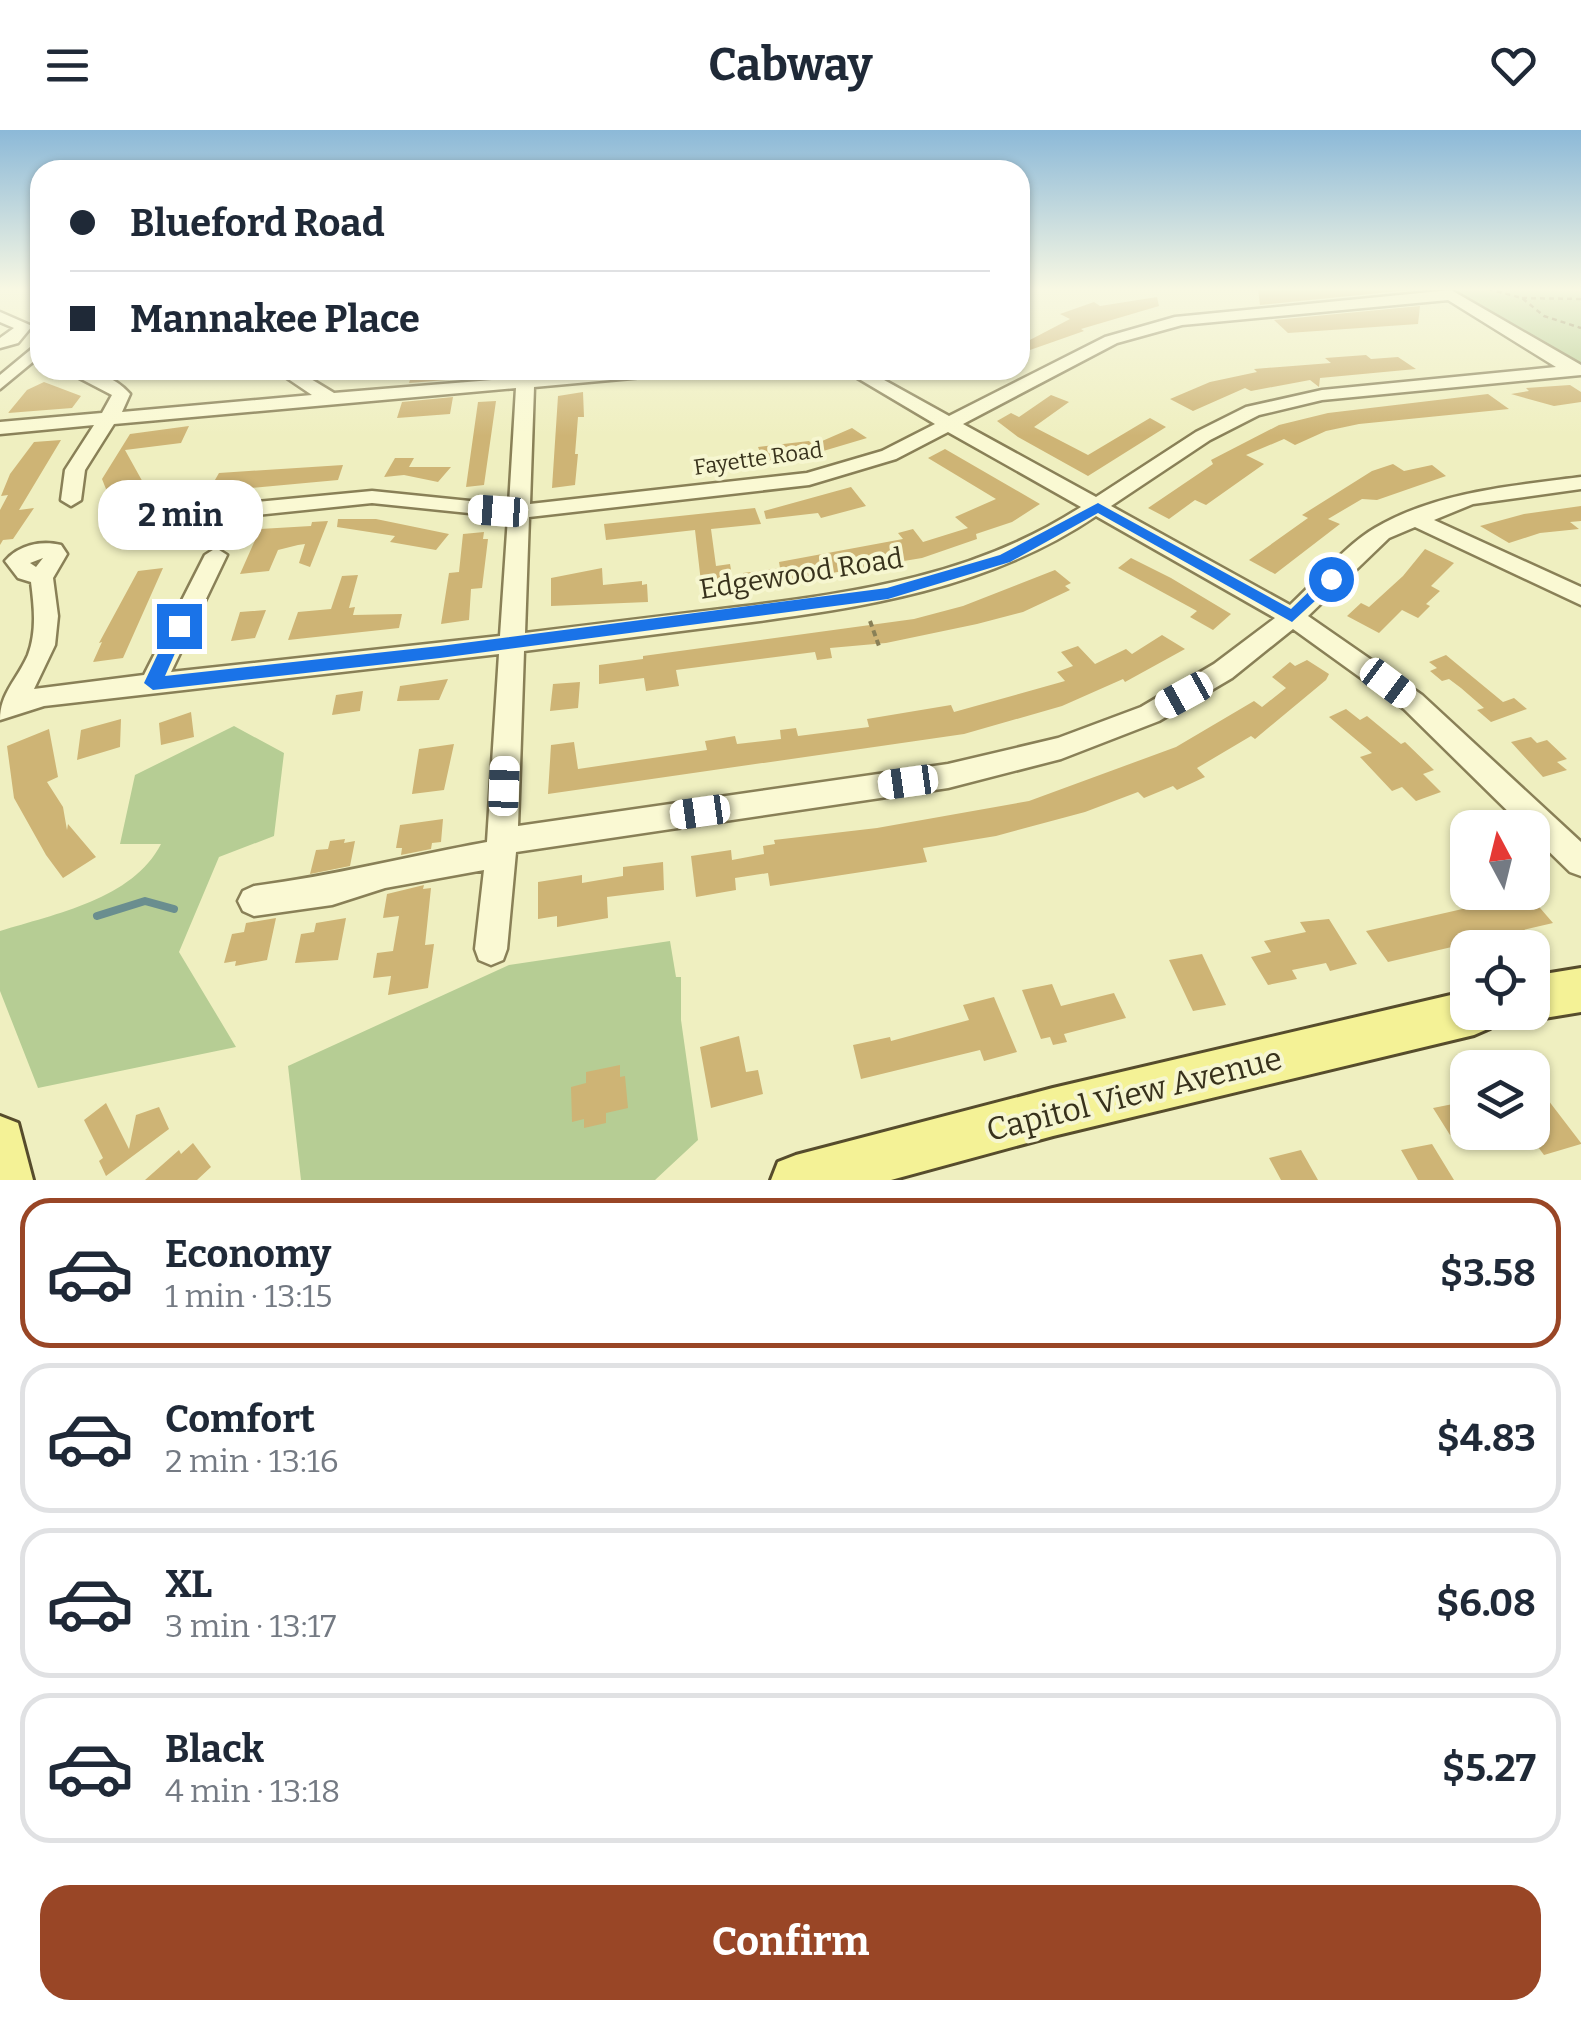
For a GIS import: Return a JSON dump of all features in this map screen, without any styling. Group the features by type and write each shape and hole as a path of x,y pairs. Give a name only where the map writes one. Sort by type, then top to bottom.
{"main road":[{"path":"1550,995 1581,990"},
{"name":"Capitol View Avenue","path":"796,1180 1035,1117 1450,1018"},
{"path":"0,1141 8,1180"}],"street":[{"name":"Fayette Road","path":"161,518 226,518 372,497 518,512 809,479 889,455 1072,358 1119,338"},
{"name":"Fayette Road","path":"1523,338 1577,371"},
{"path":"0,384 29,356 6,342"},
{"name":"Edgewood Road","path":"7,707 43,696 836,603 907,590 1005,558 1098,508 1235,417 1268,406 1322,396 1577,371"},
{"path":"71,500 68,481 75,466 120,399 118,389 97,380"},
{"path":"300,380 330,399"},
{"path":"2,429 492,380"},
{"path":"491,949 501,847 526,380"},
{"path":"870,380 1292,617 1414,702 1581,862"},
{"path":"254,901 332,892 385,874 501,847 948,776 1042,755 1150,714 1188,693 1250,652 1381,533 1469,498 1581,483"},
{"path":"1413,518 1581,596"},
{"path":"153,683 216,555"},
{"path":"7,707 40,657 44,639 41,576"}],"path":[{"path":"870,621 879,646"}],"green space":[{"path":"1520,338 1581,338 1581,376"},
{"path":"234,726 284,753 274,836 219,857 179,952 236,1047 38,1088 0,991 0,931 91,902 132,878 161,844 120,844 135,775"},
{"path":"670,941 676,977 681,977 681,1020 698,1140 655,1180 301,1180 288,1066 509,965"}],"building":[{"path":"1034,338 1064,338 1030,350"},
{"path":"1366,355 1371,359 1398,357 1416,369 1320,378 1319,387 1310,380 1251,391 1245,388 1193,411 1170,399 1210,382 1257,372 1254,369 1331,363 1325,358"},
{"path":"44,382 81,396 72,408 8,413 27,390"},
{"path":"1570,385 1581,392 1581,402 1554,406 1511,394 1529,391 1526,388"},
{"path":"583,392 584,417 578,417 575,485 552,488 558,396"},
{"path":"1488,394 1509,409 1359,424 1326,431 1295,445 1284,439 1246,455 1264,464 1206,505 1195,500 1169,519 1148,508 1213,464 1211,460 1279,425 1328,413"},
{"path":"1051,395 1069,402 1034,427 1088,455 1150,418 1166,427 1088,476 997,421 1011,413 1019,417"},
{"path":"453,397 450,414 397,418 402,402"},
{"path":"496,401 484,485 466,487 478,402"},
{"path":"189,426 181,443 125,450 145,486 108,494 102,479 130,434"},
{"path":"852,428 867,438 793,460 765,464 758,447 809,441 813,445"},
{"path":"61,440 19,510 34,508 13,539 3,540 0,545 0,510 8,495 1,496 10,474 34,442"},
{"path":"945,449 1040,504 1012,522 976,534 977,539 922,558 747,587 743,573 780,568 779,562 903,539 898,533 913,529 923,542 968,528 955,517 996,499 928,458"},
{"path":"395,458 414,458 409,467 451,467 438,482 404,475 384,477"},
{"path":"1393,464 1404,471 1432,465 1446,476 1377,500 1362,499 1328,519 1340,524 1275,574 1249,560 1308,518 1302,515 1372,471"},
{"path":"343,465 338,480 208,492 219,473"},
{"path":"851,487 866,506 821,518 818,513 766,519 764,511"},
{"path":"1581,506 1581,521 1570,522 1579,529 1540,533 1509,543 1480,526 1524,514"},
{"path":"755,508 761,524 711,529 716,566 730,564 734,587 702,591 695,530 606,540 604,524"},
{"path":"338,519 376,519 449,534 436,550 390,542 395,536 337,527"},
{"path":"328,521 310,567 299,563 305,544 278,550 269,571 240,574 260,529"},
{"path":"484,532 483,539 488,539 482,588 471,589 469,620 441,624 449,573 459,572 463,534"},
{"path":"1425,549 1454,563 1431,586 1440,591 1418,618 1402,610 1379,633 1347,616 1361,603 1369,607"},
{"path":"1131,558 1231,614 1213,630 1190,617 1197,611 1118,568"},
{"path":"163,568 123,658 93,662 102,642 99,643 138,571"},
{"path":"602,568 603,585 642,581 642,585 647,584 648,602 551,606 551,578"},
{"path":"1055,570 1071,583 1065,586 1070,590 1023,612 977,624 886,643 830,648 832,658 817,660 815,652 676,670 679,686 646,691 644,678 599,684 599,665 914,619 963,606"},
{"path":"358,575 349,608 355,607 353,615 402,614 399,628 288,640 298,612 331,609 342,576"},
{"path":"266,610 255,638 231,641 240,612"},
{"path":"1162,635 1185,649 1125,682 1123,679 1062,706 964,734 548,794 551,745 574,742 578,769 707,750 705,741 735,736 737,744 781,739 780,730 796,728 798,736 869,727 867,719 951,705 954,712 1065,681 1057,672 1073,666 1061,652 1078,646 1095,664 1126,649 1132,654"},
{"path":"1446,655 1503,702 1514,698 1527,709 1491,722 1477,710 1484,708 1461,688 1430,671 1437,668 1429,662"},
{"path":"1307,660 1329,674 1326,680 1255,739 1251,736 1197,768 1205,777 1177,790 1173,786 1144,798 1138,792 1085,812 996,836 923,848 927,862 770,886 768,873 735,878 736,890 696,897 691,856 731,850 732,860 764,854 763,846 775,844 774,840 877,828 1029,801 1176,747 1254,701 1262,707 1286,688 1272,677 1290,662 1295,666"},
{"path":"448,679 439,700 397,701 400,686"},
{"path":"580,682 578,708 550,711 553,684"},
{"path":"363,691 360,711 332,715 336,695"},
{"path":"1346,709 1360,720 1367,716 1401,744 1405,742 1434,770 1423,774 1441,792 1416,801 1402,787 1392,791 1360,757 1372,753 1329,717"},
{"path":"191,712 194,737 161,745 159,723"},
{"path":"121,719 120,747 77,760 81,730"},
{"path":"49,729 58,777 47,782 63,807 67,830 68,824 96,857 63,878 14,798 7,746"},
{"path":"1531,737 1537,743 1547,740 1567,759 1557,762 1567,770 1543,777 1511,742"},
{"path":"454,744 444,790 412,794 419,749"},
{"path":"443,819 441,842 432,843 431,849 401,855 402,848 396,848 400,825"},
{"path":"345,839 344,843 355,841 350,866 310,874 316,850 328,849 330,841"},
{"path":"663,862 664,890 607,897 608,918 557,927 557,916 538,919 538,882 582,875 582,883 623,876 623,867"},
{"path":"424,885 423,889 431,888 425,945 434,944 428,988 388,995 391,976 373,978 377,953 393,951 399,916 383,918 387,894"},
{"path":"1458,910 1542,910 1553,923 1523,930 1450,930 1450,947 1388,962 1366,931"},
{"path":"276,918 267,960 235,966 236,961 224,963 232,934 244,932 246,923"},
{"path":"346,918 338,960 295,963 301,934 314,932 316,923"},
{"path":"1329,919 1357,964 1330,971 1326,963 1292,970 1297,979 1268,985 1251,957 1271,952 1264,941 1306,932 1300,922"},
{"path":"1202,954 1226,1005 1193,1011 1169,960"},
{"path":"1052,984 1061,1006 1114,993 1126,1018 1064,1034 1067,1042 1053,1045 1050,1037 1041,1039 1022,990"},
{"path":"994,997 1017,1052 984,1061 980,1050 861,1079 853,1045 890,1037 891,1041 969,1020 963,1005"},
{"path":"739,1036 746,1072 758,1070 763,1094 711,1108 700,1047"},
{"path":"620,1065 628,1108 606,1113 606,1123 584,1128 584,1119 572,1122 571,1087 586,1083 586,1072"},
{"path":"106,1103 129,1149 136,1115 159,1107 169,1129 106,1176 99,1161 103,1158 84,1120"},
{"path":"1550,1103 1581,1144 1544,1155 1540,1150 1550,1150"},
{"path":"1450,1105 1450,1135 1433,1108"},
{"path":"193,1143 211,1167 197,1180 145,1180 179,1150 181,1154"},
{"path":"1432,1144 1454,1180 1418,1180 1401,1150"},
{"path":"1301,1150 1318,1180 1281,1180 1269,1158"}],"waterway":[{"path":"97,916 145,901 174,909"}],"route":[{"path":"179,626 153,683 440,652 888,594 1005,558 1047,539 1098,508 1292,617 1331,579"}]}
